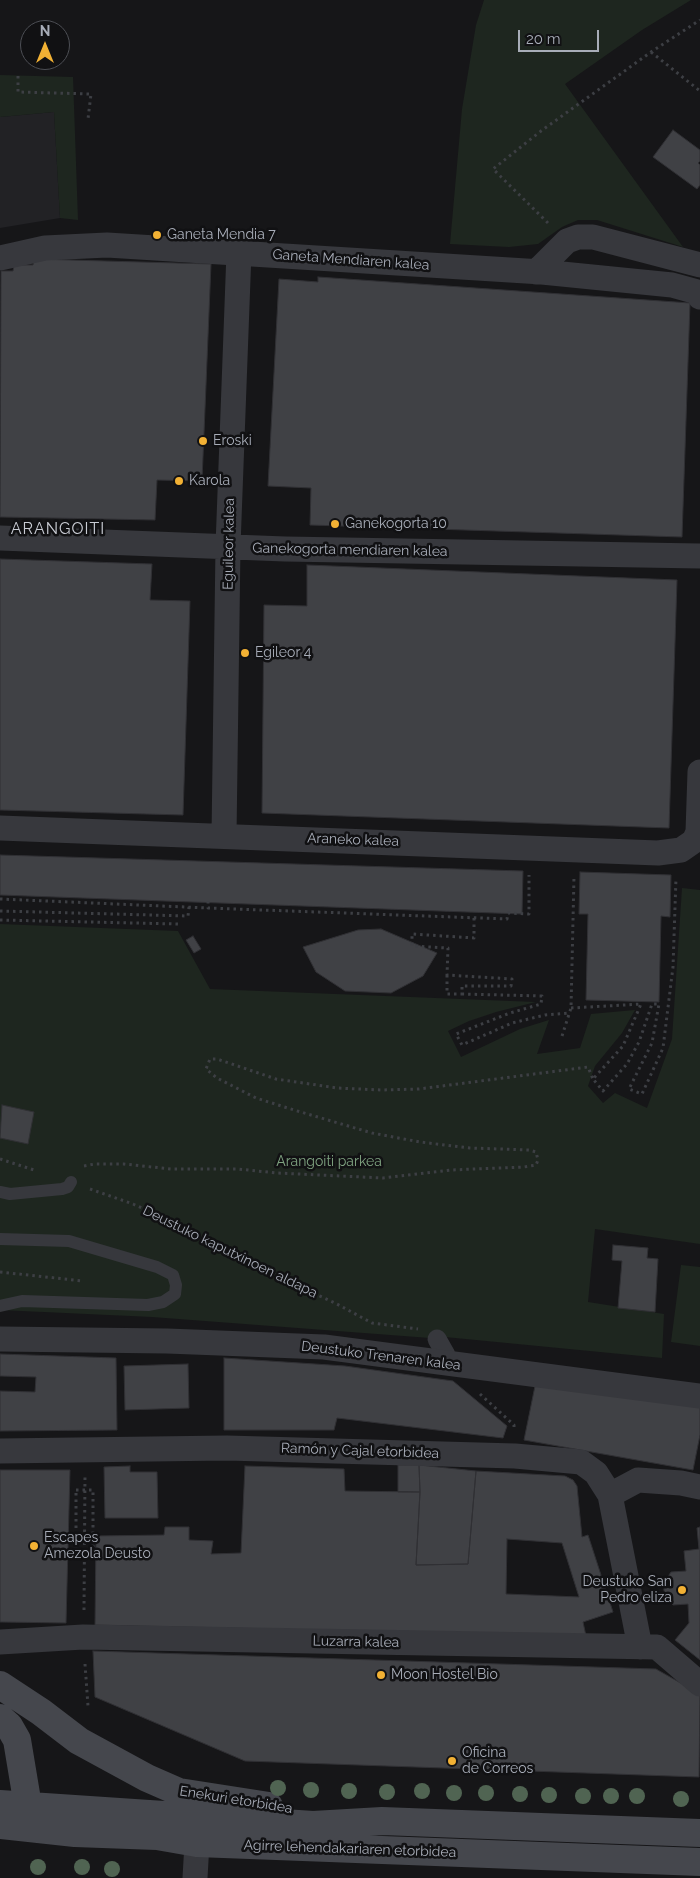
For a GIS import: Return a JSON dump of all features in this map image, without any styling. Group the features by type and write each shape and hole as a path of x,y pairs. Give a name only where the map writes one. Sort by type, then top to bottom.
{"main road":[{"name":"Enekuri etorbidea","path":"0,1685 41,1712 79,1741 147,1778 179,1792 286,1809 343,1814 382,1821"},
{"path":"0,1718 9,1726 17,1740 28,1806 75,1833"},
{"name":"Agirre lehendakariaren etorbidea","path":"0,1804 313,1825 382,1821 700,1833"},
{"name":"Agirre lehendakariaren etorbidea","path":"0,1825 75,1833 157,1836 197,1843 700,1862"}],"street":[{"path":"536,272 566,241 578,237 593,237 700,265"},
{"name":"Ganeta Mendiaren kalea","path":"0,258 45,248 107,245 239,252 536,272 672,285 697,292 700,297"},
{"name":"Eguileor kalea","path":"224,836 228,546 239,252"},
{"name":"Ganekogorta mendiaren kalea","path":"0,538 228,546 700,556"},
{"name":"Araneko kalea","path":"0,828 658,853 681,850 694,841 698,832 700,772"},
{"name":"Deustuko Trenaren kalea","path":"0,1340 167,1341 324,1347 700,1396"},
{"name":"Ramón y Cajal etorbidea","path":"0,1451 227,1448 515,1456 581,1462 596,1473 610,1495"},
{"path":"640,1648 610,1495 638,1480 698,1485"},
{"name":"Luzarra kalea","path":"0,1642 83,1637 657,1648 700,1684"},
{"path":"194,1878 197,1843"}],"lane":[{"path":"0,1192 10,1194 62,1189 68,1187 71,1182"},
{"path":"0,1239 69,1241 158,1267 173,1275 176,1285 175,1294 163,1302 148,1305 22,1301 0,1306"}],"path":[{"path":"566,241 494,169 541,131 651,52 700,20"},
{"path":"651,52 700,91"},
{"path":"18,76 18,92 91,94 88,119"},
{"path":"0,899 507,919 508,913 529,914 529,866"},
{"path":"562,1036 572,1008 574,868"},
{"path":"71,1182 75,1174 85,1166 95,1164 383,1178 451,1170 536,1165 538,1160 536,1152 529,1150 470,1148 420,1142 372,1133 256,1098 217,1078 206,1069 210,1060 217,1058 276,1080 337,1088 381,1090 419,1088 588,1067 593,1079 603,1091 627,1064 639,1042 652,1004 660,1004 652,1043 629,1089 642,1094 663,1048 673,967 676,872"},
{"path":"208,901 208,908"},
{"path":"0,911 188,916 189,907"},
{"path":"474,918 474,938 412,934 412,946 448,948 447,994 542,996 541,1004 510,1013 456,1034 462,1045 512,1023 545,1015 570,1013"},
{"path":"0,920 178,924"},
{"path":"447,975 512,979 511,986 462,986 462,994"},
{"path":"572,1008 641,1004 623,1046 593,1079"},
{"name":"Deustuko kaputxinoen aldapa","path":"0,1158 133,1204 182,1226 279,1277 335,1303 372,1324 434,1331 442,1347"},
{"path":"480,1394 514,1425"},
{"path":"85,1473 85,1557"},
{"path":"76,1490 93,1490 93,1557 85,1557 76,1557 76,1490"}],"shaded area":[{"path":"54,112 60,218 0,228 0,117"}],"green space":[{"path":"484,0 691,0 642,30 565,84 683,247 597,220 578,220 562,227 538,244 509,247 450,244 462,109 476,25"},
{"path":"0,75 73,77 78,220 60,218 54,112 0,117"},
{"name":"Arangoiti parkea","path":"682,888 700,890 700,1244 595,1229 588,1302 664,1314 662,1358 445,1337 430,1338 152,1317 0,1310 0,924 178,931 210,989 536,1002 496,1012 469,1021 448,1031 461,1057 520,1029 549,1020 537,1054 580,1048 591,1014 635,1010 622,1033 595,1066 588,1086 603,1103 615,1093 647,1108 672,1039"},
{"path":"681,1265 700,1267 700,1346 671,1342"}],"building":[{"path":"673,130 700,150 700,161 698,163 700,165 700,185 697,189 653,157"},
{"path":"34,259 211,264 202,481 157,480 155,520 0,517 1,271 13,271 14,265 33,265"},
{"path":"318,277 690,303 682,537 310,525 311,488 268,486 279,279 318,282"},
{"path":"0,559 152,564 150,600 190,601 183,815 0,810"},
{"path":"307,565 677,580 669,828 262,813 264,605 307,606"},
{"path":"0,855 523,871 522,914 0,895"},
{"path":"580,872 671,875 670,917 661,916 659,1002 586,1000 588,914 579,914"},
{"path":"381,929 437,953 423,976 391,993 345,991 316,972 303,947 358,930"},
{"path":"193,936 201,949 194,953 186,940"},
{"path":"2,1105 34,1112 28,1144 0,1138"},
{"path":"613,1245 648,1248 647,1258 658,1259 655,1312 618,1308 622,1261 612,1260"},
{"path":"0,1354 116,1358 117,1430 0,1431 0,1391 35,1392 36,1377 0,1376"},
{"path":"224,1358 345,1366 453,1381 507,1426 503,1438 337,1418 334,1430 224,1430"},
{"path":"188,1364 189,1408 125,1410 124,1366"},
{"path":"535,1386 700,1405 700,1435 693,1470 524,1440"},
{"path":"398,1465 419,1465 420,1492 398,1492"},
{"path":"419,1465 476,1471 468,1564 416,1565 420,1492"},
{"path":"130,1466 130,1472 157,1472 158,1518 105,1518 104,1467"},
{"path":"245,1466 344,1469 345,1491 420,1492 416,1565 468,1564 476,1471 565,1476 573,1480 577,1486 582,1537 588,1535 613,1612 583,1622 586,1636 95,1625 96,1536 164,1535 165,1527 189,1527 189,1540 213,1541 211,1554 241,1553","holes":["507,1539 562,1543 579,1597 506,1594"]},
{"name":"Escapes Amezola Deusto","path":"0,1470 70,1470 66,1623 0,1622"},
{"name":"Deustuko San Pedro eliza","path":"700,1527 700,1660 675,1640 689,1623 688,1604 673,1605 665,1597 663,1584 671,1572 686,1571 684,1551 699,1549 697,1528"},
{"path":"93,1651 656,1669 700,1694 699,1777 245,1761 95,1697"}],"place":[{"name":"Ganeta Mendia 7","path":"157,235"},
{"name":"Eroski","path":"203,441"},
{"name":"Karola","path":"179,481"},
{"name":"Ganekogorta 10","path":"335,524"},
{"name":"Egileor 4","path":"245,653"},
{"name":"Escapes Amezola Deusto","path":"34,1546"},
{"name":"Deustuko San Pedro eliza","path":"682,1590"},
{"name":"Moon Hostel Bio","path":"381,1675"},
{"name":"Oficina de Correos","path":"452,1761"}],"district":[{"name":"ARANGOITI","path":"58,529"}]}
